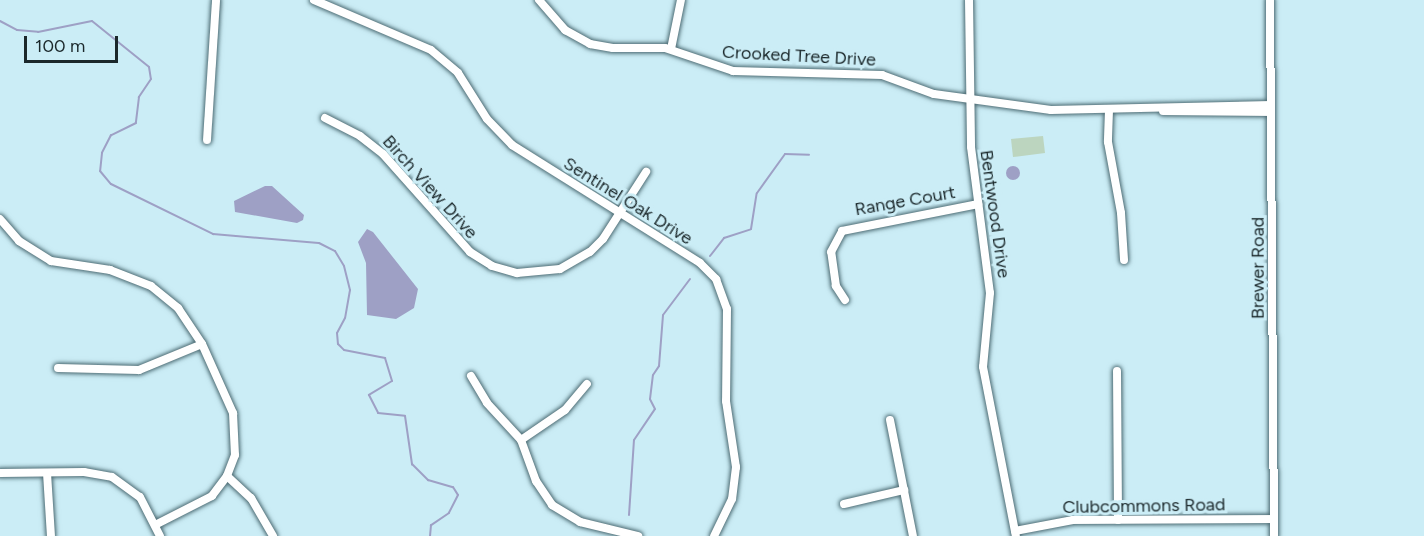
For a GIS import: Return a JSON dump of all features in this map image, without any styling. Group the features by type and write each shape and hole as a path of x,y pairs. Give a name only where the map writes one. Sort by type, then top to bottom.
{"street":[{"path":"207,140 216,0"},
{"name":"Sentinel Oak Drive","path":"314,0 431,50 458,73 504,138 706,268 716,279 725,301 729,368 726,401 736,480 727,512 714,536"},
{"name":"Crooked Tree Drive","path":"539,0 566,30 590,44 671,49 733,71 882,75 934,94 1051,110 1271,109"},
{"path":"671,49 681,0"},
{"name":"Bentwood Drive","path":"969,0 970,147 990,293 983,367 1016,533"},
{"name":"Brewer Road","path":"1270,0 1274,536"},
{"path":"1109,110 1108,142 1121,213 1124,260"},
{"name":"Birch View Drive","path":"325,118 375,147 470,252 500,269 536,274 568,266 597,246 646,172"},
{"name":"Range Court","path":"845,300 836,286 831,252 842,231 978,204"},
{"path":"0,219 19,241 51,261 110,270 151,286 178,308 202,344 236,427 235,455 227,476 201,504 156,525"},
{"path":"58,368 139,370 202,344"},
{"path":"1117,371 1118,520"},
{"path":"471,376 487,403 521,440 536,481 552,505 580,522 638,536"},
{"path":"521,440 565,410 587,384"},
{"path":"890,420 913,536"},
{"path":"0,473 84,472 112,477 140,497 160,536"},
{"path":"46,473 51,536"},
{"path":"227,476 250,498 273,536"},
{"path":"844,504 904,490"},
{"name":"Clubcommons Road","path":"1016,533 1059,521 1274,519"}],"green space":[{"path":"1043,136 1045,153 1013,157 1011,139"}],"water":[{"path":"1013,166 1018,168 1020,173 1018,178 1013,180 1008,178 1006,173 1008,168"},
{"path":"265,186 272,186 304,215 303,220 297,223 235,212 234,201"},
{"path":"367,229 373,232 418,289 414,308 396,319 367,315 366,263 358,242"}],"waterway":[{"path":"0,21 17,30 38,32 92,21 149,67 151,79 139,97 136,123 111,135 102,153 100,171 111,184 213,234 319,243 335,251 344,266 350,290 345,318 337,333 338,344 344,350 385,358 392,381 369,395 378,413 405,416 412,464 428,480 453,487 458,495 449,513 431,525 430,536"},
{"path":"710,256 724,238 751,229 757,193 785,154 809,155"},
{"path":"629,515 634,440 655,409 650,399 653,375 659,366 663,315 690,279"}]}
